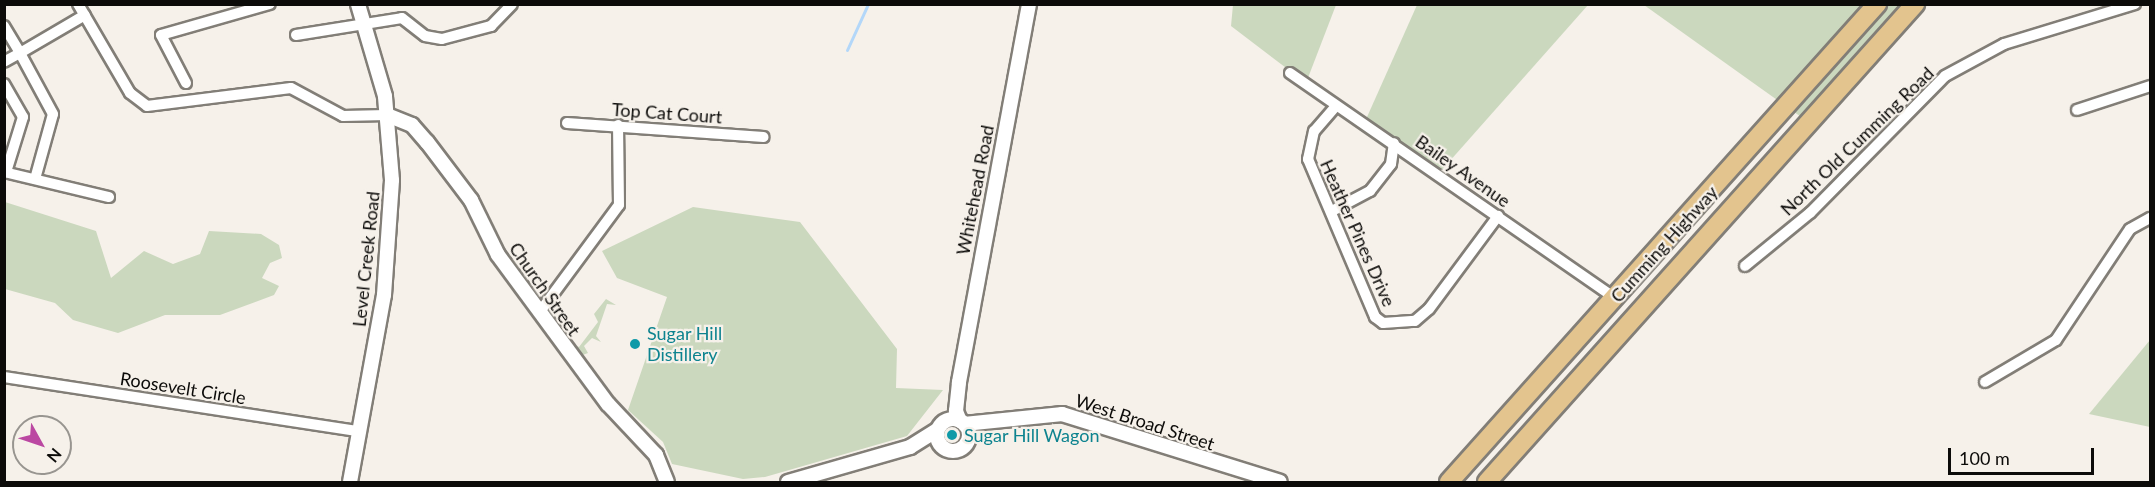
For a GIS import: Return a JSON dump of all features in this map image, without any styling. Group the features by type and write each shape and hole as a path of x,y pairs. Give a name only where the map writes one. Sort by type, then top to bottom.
{"highway":[{"name":"Cumming Highway","path":"1449,483 1877,4"},
{"name":"Cumming Highway","path":"1487,483 1915,4"}],"street":[{"path":"78,4 130,93 147,106 291,88 343,116 391,116"},
{"path":"186,83 161,35 270,4"},
{"name":"Level Creek Road","path":"351,483 357,431 389,243 391,116 358,4"},
{"path":"296,35 402,18 425,36 442,39 491,26 512,4"},
{"name":"Whitehead Road","path":"967,443 962,422 956,411 959,382 1029,4"},
{"name":"North Old Cumming Road","path":"1744,266 1810,213 1945,76 2004,44 2135,4"},
{"path":"4,62 85,15"},
{"path":"4,26 53,114 35,179"},
{"name":"Bailey Avenue","path":"1290,73 1336,106 1394,142 1615,298"},
{"path":"4,84 23,117 5,172 109,197"},
{"path":"2077,110 2151,86"},
{"name":"Heather Pines Drive","path":"1336,106 1327,110 1308,147 1317,187 1332,211 1375,317 1383,323 1416,321 1429,309 1498,216"},
{"name":"Church Street","path":"391,116 412,125 471,200 492,246 608,404 643,438 667,483"},
{"name":"Top Cat Court","path":"567,123 764,137"},
{"path":"540,314 620,205 618,125"},
{"path":"1332,211 1370,191 1391,164 1394,142"},
{"path":"1985,382 2056,340 2124,237 2151,218"},
{"name":"Roosevelt Circle","path":"4,377 357,431"},
{"name":"Whitehead Road","path":"941,426 959,382"},
{"name":"West Broad Street","path":"941,426 962,422 997,422 1047,414 1078,417 1280,483"},
{"name":"West Broad Street","path":"967,443 997,422"},
{"path":"792,482 910,447 941,426 944,449"},
{"path":"910,447 944,449 954,452 967,443"}],"green space":[{"path":"1233,5 1336,5 1306,83 1231,26"},
{"path":"1417,5 1588,5 1433,180 1363,126"},
{"path":"1644,5 1919,5 1811,124"},
{"path":"5,202 96,231 111,278 144,251 173,264 200,254 209,231 261,234 279,245 282,258 270,263 262,278 279,286 274,295 220,315 165,315 118,333 73,320 55,303 5,289"},
{"path":"693,207 800,222 897,349 896,388 943,390 907,436 765,477 743,479 672,464 663,442 628,410 667,297 617,278 602,251"},
{"path":"606,299 616,305 607,304 596,336 601,342 592,338 584,346 588,353 580,356 572,344 579,347 598,322 594,314"},
{"path":"2150,340 2150,427 2089,414"}],"waterway":[{"path":"847,50 868,4"}],"place":[{"name":"Sugar Hill Distillery","path":"635,344"},
{"name":"Sugar Hill Wagon","path":"952,435"}]}
